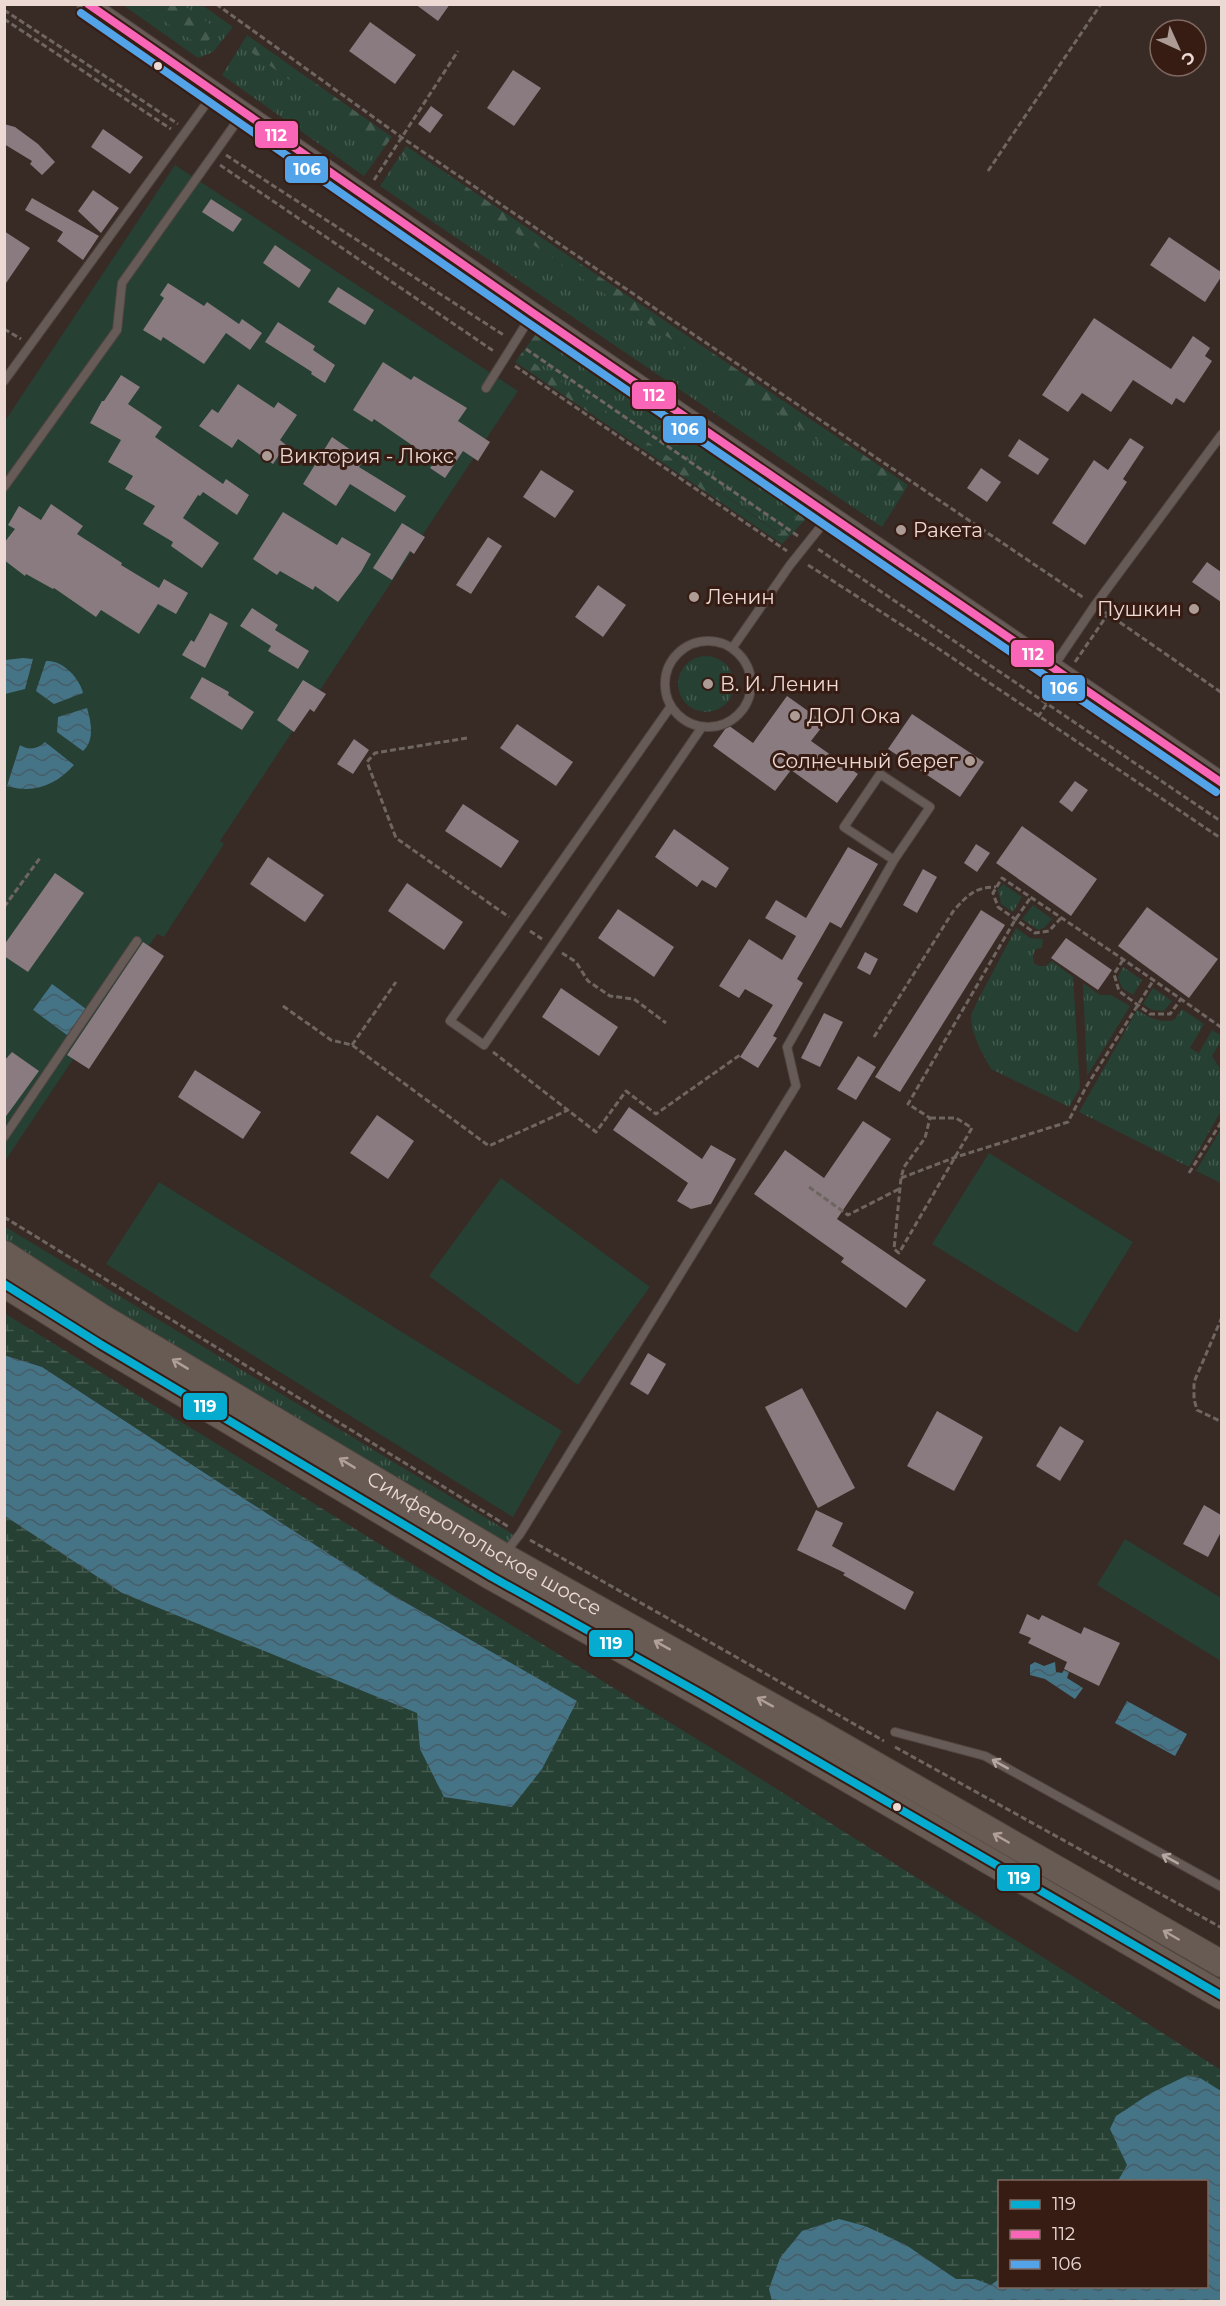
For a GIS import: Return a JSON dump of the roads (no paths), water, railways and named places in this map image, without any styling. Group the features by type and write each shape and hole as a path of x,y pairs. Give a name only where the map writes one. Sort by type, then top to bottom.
{"main road":[{"name":"Симферопольское шоссе","path":"4,1254 101,1317 503,1556 816,1731 1221,1964"},
{"name":"Симферопольское шоссе","path":"4,1284 100,1344 492,1577 703,1695 1221,1995"}],"street":[{"path":"87,4 533,313 831,514 1221,783"}],"lane":[{"path":"4,381 215,92"},
{"path":"4,487 117,330 122,283 244,112"},
{"path":"486,388 533,313"},
{"path":"1053,668 1095,605 1221,434"},
{"path":"733,647 796,557 831,514"},
{"path":"715,641 733,647 749,669 751,682 749,697 743,710 732,720 717,727 692,725 675,713 671,706 665,697 665,672 677,653 694,642 715,641"},
{"path":"671,706 450,1021 484,1045 702,727"},
{"path":"503,1556 520,1534 796,1086 787,1047 894,860 930,807 880,774 844,827 894,860"},
{"path":"4,1137 137,941"},
{"path":"895,1732 985,1756 1221,1887"}],"water":[{"path":"33,659 25,689 5,694 5,660"},
{"path":"46,661 64,666 78,681 83,693 54,704 36,691"},
{"path":"87,708 91,736 83,751 57,732 58,717"},
{"path":"45,742 74,765 60,778 44,786 26,789 7,786 20,745 33,748"},
{"path":"52,984 86,1009 67,1035 33,1010"},
{"path":"4,1355 42,1367 389,1593 577,1701 542,1769 512,1807 444,1797 420,1749 417,1713 122,1593 5,1516"},
{"path":"1035,1662 1044,1666 1055,1662 1056,1672 1062,1673 1064,1670 1069,1672 1067,1678 1083,1688 1075,1699 1045,1679 1030,1675 1030,1665"},
{"path":"1127,1701 1187,1734 1175,1756 1115,1723"},
{"path":"1186,2076 1200,2078 1221,2091 1221,2301 772,2301 769,2289 780,2258 802,2231 839,2219 865,2226 906,2245 956,2279 975,2279 991,2285 998,2280 998,2288 1208,2288 1208,2180 1116,2180 1127,2165 1110,2129 1116,2116 1151,2093"}],"place":[{"name":"Виктория - Люкс","path":"267,456"},
{"name":"Ракета","path":"901,530"},
{"name":"Ленин","path":"694,597"},
{"name":"Пушкин","path":"1194,609"},
{"name":"В. И. Ленин","path":"708,684"},
{"name":"ДОЛ Ока","path":"795,716"},
{"name":"Солнечный берег","path":"970,761"}]}
